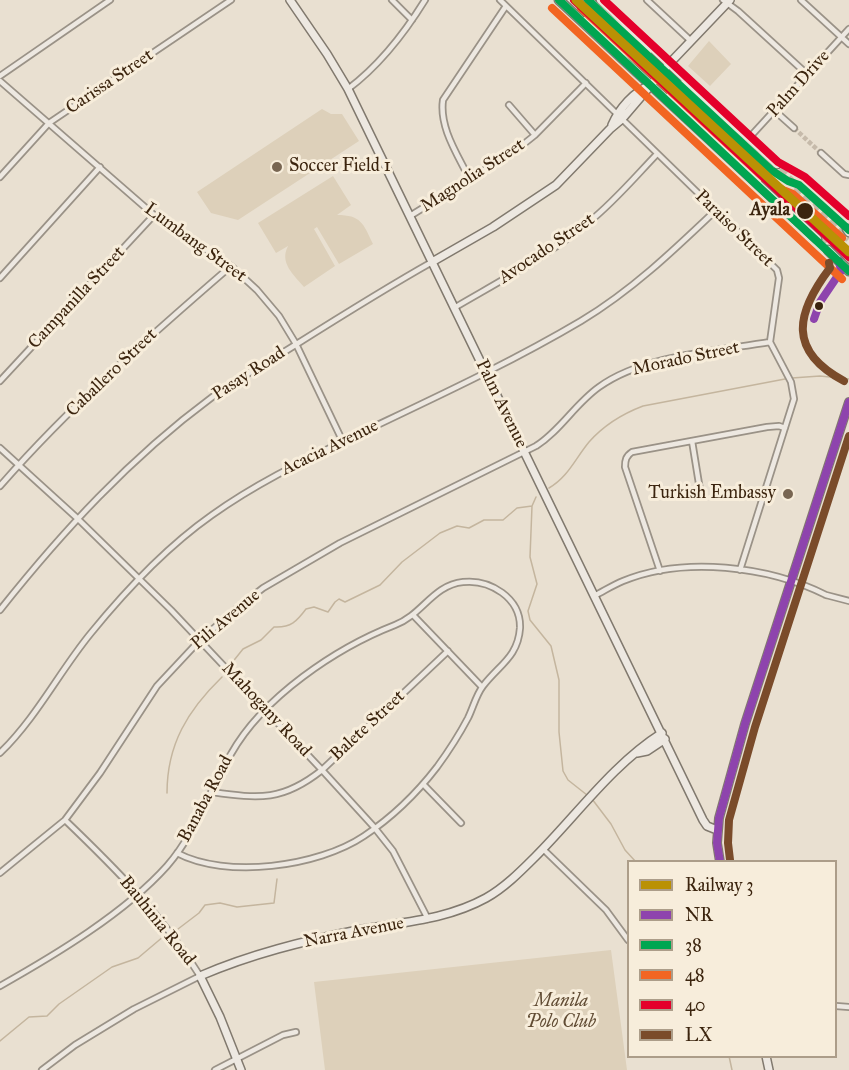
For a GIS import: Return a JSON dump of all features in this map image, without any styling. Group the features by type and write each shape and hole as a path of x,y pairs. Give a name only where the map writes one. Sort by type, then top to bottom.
{"highway":[{"path":"588,0 647,53"},
{"path":"596,0 630,32"},
{"path":"601,0 749,138 774,167 681,85"},
{"path":"562,2 573,8"},
{"path":"562,2 658,77"},
{"path":"562,2 817,239"},
{"path":"671,94 764,183 781,206"},
{"path":"828,250 849,271"}],"street":[{"path":"0,76 110,0"},
{"name":"Carissa Street","path":"0,177 49,123 231,0"},
{"name":"Palm Avenue","path":"290,0 348,89 701,814 707,826 717,830"},
{"path":"392,0 412,20"},
{"path":"348,89 375,67 412,20 424,0"},
{"name":"Paraiso Street","path":"500,0 777,270 770,342"},
{"path":"647,0 691,41"},
{"path":"801,0 849,44"},
{"path":"727,1 808,75"},
{"name":"Pasay Road","path":"0,610 77,518 127,468 212,397 432,261 493,227 559,182 727,1"},
{"path":"470,180 444,126 441,111 443,100 506,6"},
{"name":"Palm Drive","path":"749,138 849,29"},
{"name":"Lumbang Street","path":"0,81 154,215 231,267 267,301 296,344 343,442"},
{"name":"Magnolia Street","path":"410,216 515,151 535,135 586,82"},
{"path":"509,105 535,135"},
{"path":"775,111 794,128"},
{"path":"821,153 844,174 849,175"},
{"name":"Avocado Street","path":"454,308 563,242 590,222 657,154"},
{"path":"0,278 100,167"},
{"name":"Acacia Avenue","path":"0,753 28,724 91,633 184,537 213,514 283,470 486,372 581,321 663,261 715,211"},
{"name":"Campanilla Street","path":"0,381 154,215"},
{"name":"Caballero Street","path":"0,486 121,362 231,267"},
{"path":"740,570 792,409 793,388 770,342"},
{"name":"Morado Street","path":"524,452 548,438 583,399 623,372 637,366 669,359 770,342"},
{"path":"720,860 717,852 719,818 745,724 849,402"},
{"path":"660,572 625,467 626,459 632,452 767,427 785,428"},
{"path":"692,441 701,496"},
{"name":"Mahogany Road","path":"0,448 77,518 200,640 375,828 398,860 428,919"},
{"name":"Pili Avenue","path":"0,873 65,820 100,773 157,686 200,640 263,588 321,555 524,452"},
{"path":"594,596 624,581 660,572 687,567 717,567 790,581 820,594 849,601"},
{"name":"Banaba Road","path":"0,986 50,957 138,893 166,866 177,853 233,750 255,721 304,676 346,648 406,621 441,588 460,582 485,584 495,588 511,600 519,618 516,644 503,666 482,687 450,748 423,784 375,828 345,846 299,862 242,868 192,860 177,853"},
{"path":"413,615 482,687"},
{"name":"Balete Street","path":"212,792 245,797 274,795 304,784 322,770 447,651"},
{"name":"Narra Avenue","path":"42,1070 75,1045 134,1009 231,963 294,944 428,919 467,908 495,893 543,849 634,753 663,736"},
{"path":"423,784 461,823"},
{"path":"701,814 713,821 719,818"},
{"name":"Bauhinia Road","path":"65,820 138,893 175,937 200,976 241,1070"},
{"path":"543,849 606,910 627,939"},
{"path":"215,1070 283,1035 296,1032"}],"green space":[{"path":"709,41 731,64 710,86 688,66"},
{"name":"Soccer Field 1","path":"322,109 331,114 342,114 359,141 238,220 211,213 197,192"},
{"path":"333,176 351,205 337,215 345,215 360,222 373,244 339,264 317,227 314,229 335,266 304,287 286,263 288,246 276,253 258,223"},
{"name":"Manila Polo Club","path":"611,950 627,1070 325,1070 314,982"}],"waterway":[{"path":"792,378 820,376 849,379"},
{"path":"549,488 566,473 601,430 635,409 785,379"},
{"path":"536,497 532,506 530,557 537,584 528,611 530,620 551,646 559,680 559,732 563,771 568,780 587,795"},
{"path":"231,664 243,649 261,640 274,627 293,623 306,609 314,607 328,612 339,599 345,602 380,585 402,562 440,533 457,526 469,528 484,520 503,520 517,508 532,506"},
{"path":"167,793 168,775 175,743 199,702 222,677"},
{"path":"592,799 611,824 625,850 634,860"},
{"path":"178,929 199,913 205,905 220,903 237,907 274,903 277,879"},
{"path":"0,1041 29,1017 47,1016 59,1004 112,967 138,958 164,936"},
{"path":"729,1058 732,1070"}],"tunnel":[{"path":"647,53 681,85"},
{"path":"632,62 671,94"},
{"path":"794,128 821,153"},
{"path":"771,161 849,239"},
{"path":"812,229 849,263"}],"rail line":[{"name":"3","path":"576,0 849,252"}],"transit line":[{"name":"38","path":"559,0 849,271"},
{"name":"40","path":"574,0 849,257"},
{"name":"38","path":"588,0 771,170 799,185 849,230"},
{"name":"40","path":"604,0 778,162 805,177 849,216"},
{"name":"48","path":"552,8 842,279"},
{"name":"48","path":"581,8 764,178 793,194 842,238"},
{"name":"NR","path":"814,319 820,302 841,271 839,261"},
{"name":"LX","path":"829,263 830,268 818,285 804,316 803,330 806,344 813,357 844,381"},
{"name":"NR","path":"720,860 717,843 719,818 745,724 849,402"},
{"name":"LX","path":"730,860 729,820 755,727 849,436"}],"place":[{"name":"Soccer Field 1","path":"277,167"},
{"name":"Ayala","path":"805,211"},
{"name":"Turkish Embassy","path":"788,494"}]}
